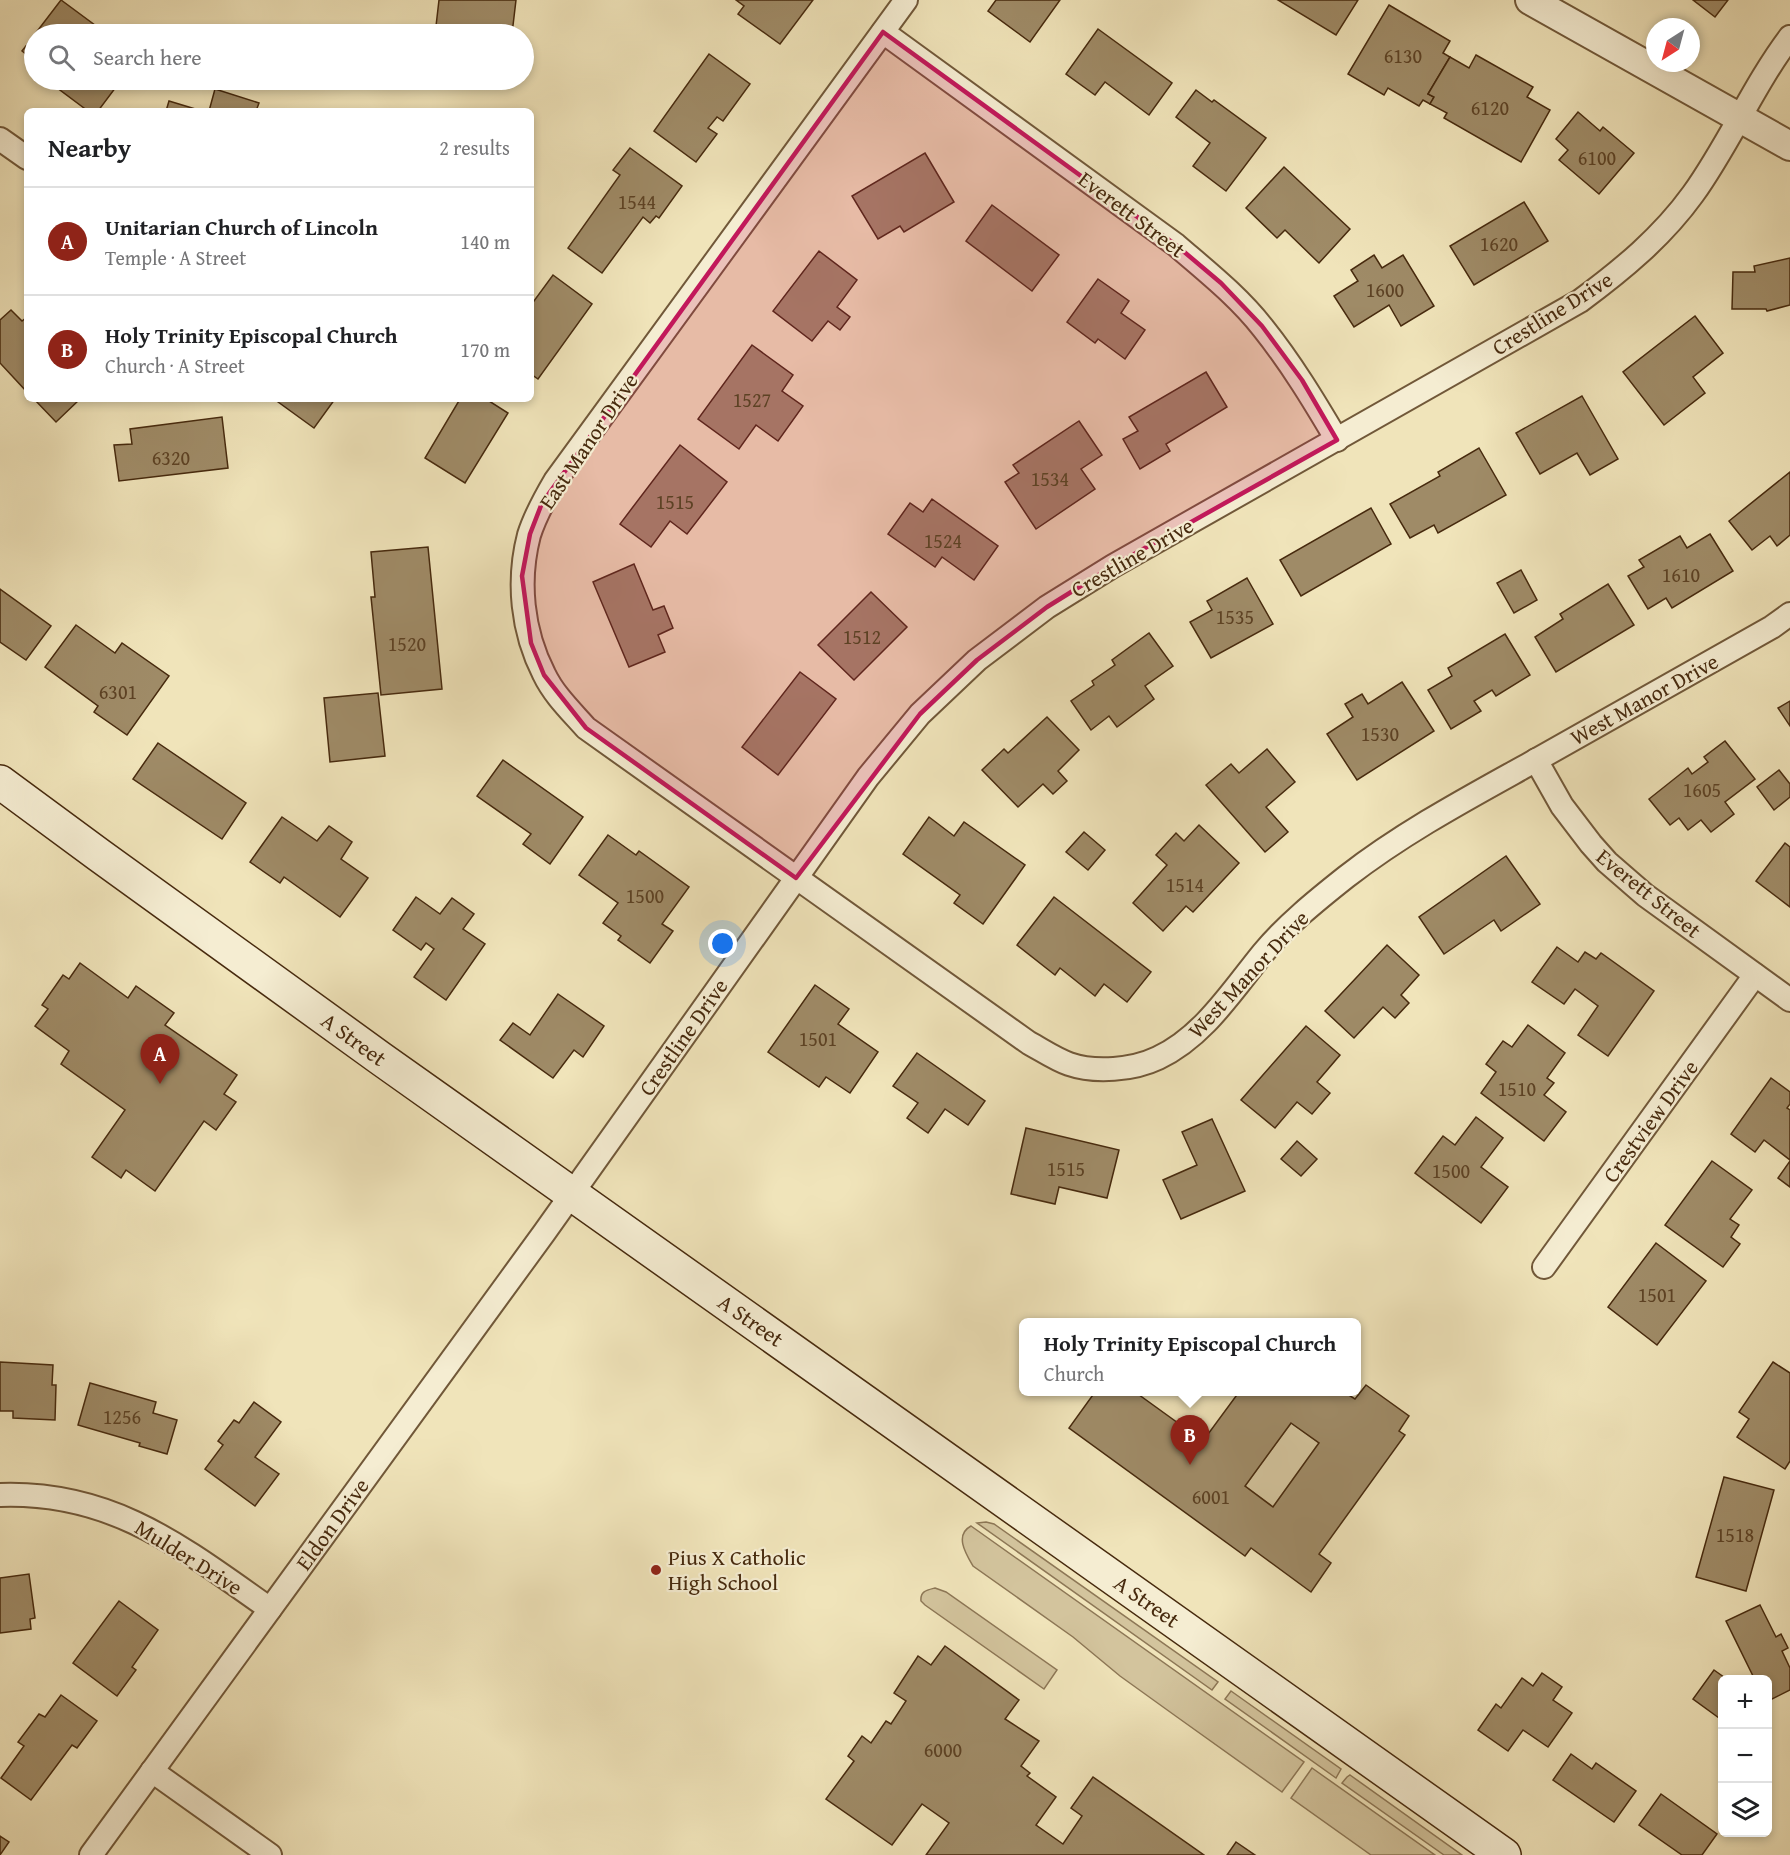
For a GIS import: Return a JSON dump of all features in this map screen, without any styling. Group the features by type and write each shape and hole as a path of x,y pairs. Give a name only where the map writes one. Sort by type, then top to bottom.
{"main road":[{"name":"A Street","path":"0,782 572,1193 1504,1855"}],"street":[{"name":"East Manor Drive","path":"796,878 586,728 563,703 544,675 531,643 523,610 522,576 530,534 542,503 555,481 906,0"},
{"path":"1530,0 1790,146"},
{"name":"Everett Street","path":"883,32 1176,245 1221,283 1262,326 1302,380 1337,440"},
{"name":"Crestline Drive","path":"572,1193 868,777 913,723 977,660 1047,607 1085,583 1580,301 1622,270 1660,234 1693,194 1771,63 1790,37"},
{"path":"0,139 24,156"},
{"name":"West Manor Drive","path":"796,878 1037,1048 1072,1065 1106,1070 1132,1067 1156,1059 1179,1047 1290,925 1374,856 1432,818 1772,627 1790,614"},
{"name":"Everett Street","path":"1536,760 1562,806 1607,862 1645,895 1790,1000"},
{"name":"Crestview Drive","path":"1544,1267 1755,975"},
{"name":"Eldon Drive","path":"91,1855 572,1193"},
{"name":"Mulder Drive","path":"0,1495 73,1501 130,1520 190,1552 270,1609"},
{"path":"152,1771 270,1855"}],"highlighted area":[{"path":"883,32 1176,245 1221,283 1262,326 1302,380 1337,440 1113,566 1047,607 977,660 920,714 796,878 586,728 544,675 531,643 522,576 530,534 542,503"}],"shaded area":[{"path":"1291,1423 1319,1443 1273,1507 1245,1486"},
{"path":"977,1523 994,1524 1218,1682 1212,1690"},
{"path":"971,1526 1304,1762 1282,1792 1120,1676 1073,1637 973,1566 962,1539 963,1534"},
{"path":"935,1588 946,1592 1057,1670 1044,1689 925,1605 921,1601 923,1593"},
{"path":"1231,1691 1341,1769 1336,1778 1225,1699"},
{"path":"1312,1768 1435,1855 1371,1855 1291,1798"},
{"path":"1350,1775 1462,1855 1444,1855 1342,1783"}],"building":[{"path":"61,0 93,24 43,24"},
{"path":"439,0 516,0 513,24 436,24"},
{"path":"736,0 813,0 780,44 738,14 744,6"},
{"path":"996,0 1060,0 1030,42 988,11"},
{"path":"1278,0 1358,0 1336,35"},
{"path":"1693,0 1728,0 1715,17"},
{"path":"1389,5 1450,41 1443,53 1450,57 1428,94 1434,97 1430,104 1423,100 1419,106 1388,88 1384,95 1348,74"},
{"path":"1098,29 1172,83 1149,115 1105,82 1095,95 1066,74"},
{"path":"709,54 750,84 723,121 717,117 708,128 717,134 696,162 654,131"},
{"path":"1476,55 1533,87 1527,97 1550,110 1521,162 1444,118 1447,113 1430,104 1434,97 1428,94 1450,57 1469,68"},
{"path":"60,90 114,90 100,108 84,108"},
{"path":"215,90 259,103 257,108 210,108"},
{"path":"1196,90 1212,102 1214,100 1266,138 1226,191 1193,166 1210,143 1176,117"},
{"path":"169,101 192,108 167,108"},
{"path":"1578,112 1600,131 1603,127 1634,153 1599,194 1559,160 1568,150 1556,139"},
{"path":"630,148 682,186 659,218 656,216 650,223 643,217 602,273 568,248 620,175 613,170"},
{"path":"925,153 954,202 904,232 900,226 878,239 852,196"},
{"path":"1284,167 1350,229 1319,263 1285,230 1277,238 1246,208"},
{"path":"1524,202 1548,241 1474,285 1450,246"},
{"path":"992,205 1059,255 1032,291 966,241"},
{"path":"819,251 857,280 837,307 850,317 840,330 828,321 812,341 773,311"},
{"path":"1374,255 1382,268 1403,255 1434,306 1401,326 1389,305 1354,327 1334,296 1358,281 1351,270"},
{"path":"1790,258 1790,305 1767,311 1766,309 1732,309 1733,272 1755,272 1754,266"},
{"path":"553,275 592,304 538,379 534,376 534,301"},
{"path":"1098,279 1129,301 1121,313 1145,330 1125,359 1098,339 1095,343 1067,322"},
{"path":"11,310 22,321 24,319 24,389 0,363 0,320"},
{"path":"1695,316 1723,353 1693,377 1705,393 1664,425 1623,372"},
{"path":"752,345 793,375 782,391 803,406 778,441 756,425 739,449 698,419"},
{"path":"1206,372 1227,407 1166,444 1170,451 1140,469 1123,439 1138,431 1129,417"},
{"path":"1582,396 1618,459 1590,475 1577,453 1540,474 1516,433"},
{"path":"37,402 77,402 56,422"},
{"path":"278,402 333,402 314,428"},
{"path":"458,402 491,402 508,413 465,483 425,458"},
{"path":"222,417 228,468 119,481 114,445 132,444 130,429"},
{"path":"1079,421 1102,455 1081,469 1095,489 1036,529 1005,482 1019,473 1013,465"},
{"path":"680,445 727,482 687,534 670,521 651,547 620,524"},
{"path":"1479,448 1506,495 1438,533 1434,525 1410,538 1390,504 1440,476 1438,472"},
{"path":"1790,472 1790,535 1777,546 1770,536 1752,550 1729,521"},
{"path":"932,499 998,546 974,580 942,557 935,567 888,534 910,503 923,512"},
{"path":"1371,508 1391,544 1301,596 1280,560"},
{"path":"1710,534 1733,571 1672,608 1666,598 1648,609 1628,576 1644,567 1639,560 1680,536 1687,548"},
{"path":"428,547 442,689 381,695 371,597 375,597 371,552"},
{"path":"634,564 653,610 664,606 673,628 658,635 665,652 629,667 593,582"},
{"path":"1521,570 1537,600 1514,613 1497,583"},
{"path":"1247,578 1273,624 1211,658 1190,622 1212,610 1207,601"},
{"path":"1608,584 1634,625 1556,672 1535,637 1563,619 1560,614"},
{"path":"0,589 51,626 26,660 0,642"},
{"path":"871,592 907,627 854,680 818,645"},
{"path":"76,625 115,653 122,643 169,676 127,735 94,712 98,706 45,667"},
{"path":"1149,633 1173,666 1145,686 1154,699 1117,727 1109,716 1091,730 1071,701 1094,685 1092,681 1115,665 1112,660"},
{"path":"1505,634 1530,675 1496,696 1492,690 1474,701 1481,711 1451,729 1428,690 1452,676 1448,668"},
{"path":"800,672 836,699 778,775 742,747"},
{"path":"1402,682 1434,731 1357,780 1327,734 1353,717 1345,704 1362,694 1368,704"},
{"path":"378,693 385,756 330,762 324,698"},
{"path":"1790,701 1790,726 1778,708"},
{"path":"1047,717 1079,750 1058,771 1067,781 1053,794 1043,784 1018,807 982,770 1004,749 1008,753"},
{"path":"1725,741 1755,779 1725,802 1734,814 1711,832 1701,820 1688,830 1679,818 1670,825 1649,799 1688,768 1692,774 1708,762 1704,757"},
{"path":"158,743 246,803 222,839 133,779"},
{"path":"1267,749 1295,782 1266,807 1288,832 1265,852 1206,785 1231,764 1239,773"},
{"path":"503,760 583,817 550,864 523,844 531,834 477,796"},
{"path":"1779,770 1790,784 1790,797 1774,810 1757,787"},
{"path":"282,817 317,841 329,826 352,842 341,859 368,878 340,917 284,877 280,883 250,862"},
{"path":"929,817 954,836 964,822 1025,865 983,924 954,903 960,895 903,854"},
{"path":"1199,825 1239,863 1193,912 1186,906 1163,931 1133,903 1167,865 1156,855 1176,833 1184,841"},
{"path":"1084,832 1105,850 1088,870 1066,852"},
{"path":"608,835 636,855 639,851 689,887 662,924 673,931 650,963 618,940 621,936 603,923 618,903 579,875"},
{"path":"1785,843 1790,847 1790,907 1756,881"},
{"path":"1506,856 1540,904 1501,931 1494,920 1444,954 1419,917"},
{"path":"416,897 440,914 452,898 474,914 463,929 485,944 446,1000 414,977 434,949 426,943 421,950 393,930"},
{"path":"1054,897 1151,972 1127,1002 1104,984 1095,996 1060,968 1055,975 1017,945"},
{"path":"1387,945 1419,975 1401,995 1409,1003 1395,1018 1383,1007 1354,1038 1325,1011"},
{"path":"1557,947 1578,962 1585,952 1596,959 1601,953 1654,991 1608,1056 1578,1035 1598,1006 1575,989 1564,1004 1532,982"},
{"path":"80,963 128,998 136,986 174,1013 165,1025 237,1075 224,1094 236,1102 216,1130 204,1121 155,1191 126,1170 121,1178 92,1157 125,1110 61,1064 69,1051 35,1026 48,1009 42,1005 63,975 69,979"},
{"path":"815,985 849,1009 838,1024 878,1052 850,1093 826,1077 819,1087 768,1052"},
{"path":"558,994 604,1026 583,1057 574,1050 553,1078 500,1040 513,1023 530,1035"},
{"path":"1528,1025 1565,1053 1547,1078 1554,1083 1544,1095 1566,1112 1544,1141 1481,1093 1496,1072 1486,1064 1503,1041 1512,1047"},
{"path":"1306,1026 1340,1055 1317,1082 1330,1093 1312,1114 1297,1102 1275,1128 1241,1100"},
{"path":"917,1053 985,1101 968,1125 945,1109 928,1133 907,1118 918,1103 893,1086"},
{"path":"1771,1078 1790,1092 1790,1104 1787,1108 1790,1110 1790,1160 1764,1140 1755,1152 1731,1134"},
{"path":"1476,1117 1503,1138 1481,1167 1508,1187 1481,1223 1415,1173 1443,1136 1455,1145"},
{"path":"1212,1119 1245,1191 1181,1219 1163,1180 1197,1165 1182,1132"},
{"path":"1026,1128 1119,1150 1107,1198 1059,1187 1055,1204 1011,1194"},
{"path":"1297,1141 1317,1159 1301,1176 1281,1159"},
{"path":"1712,1161 1752,1190 1730,1219 1739,1225 1731,1237 1740,1244 1723,1267 1665,1225"},
{"path":"1790,1161 1790,1187 1778,1178"},
{"path":"1656,1243 1706,1281 1657,1345 1608,1307"},
{"path":"0,1362 53,1365 52,1385 56,1385 55,1420 13,1418 13,1411 0,1411"},
{"path":"1773,1362 1790,1373 1790,1461 1785,1469 1737,1437 1749,1419 1739,1412"},
{"path":"90,1383 156,1402 153,1413 177,1420 167,1454 139,1446 140,1443 78,1425"},
{"path":"1366,1385 1409,1416 1399,1431 1405,1435 1319,1554 1331,1563 1311,1592 1251,1548 1245,1556 1069,1428 1092,1396 1141,1396 1203,1441 1236,1396 1350,1396 1355,1399 1361,1396 1361,1391","holes":["1291,1423 1319,1443 1273,1507 1245,1486"]},
{"path":"254,1402 281,1422 255,1457 279,1474 255,1506 205,1469 223,1445 218,1441 234,1420 239,1423"},
{"path":"1724,1477 1774,1490 1746,1591 1696,1577"},
{"path":"29,1574 35,1618 30,1619 31,1629 0,1633 0,1578"},
{"path":"119,1601 158,1630 132,1667 136,1670 117,1696 73,1663"},
{"path":"1760,1605 1776,1637 1781,1634 1788,1648 1782,1651 1790,1668 1790,1690 1772,1699 1772,1675 1753,1675 1726,1621"},
{"path":"945,1646 1019,1700 1005,1719 1039,1741 1021,1766 1030,1773 1027,1776 1056,1797 1036,1825 1063,1844 1082,1816 1071,1808 1093,1777 1204,1855 926,1855 949,1823 922,1804 892,1845 826,1799 854,1761 848,1756 862,1736 871,1743 886,1721 891,1724 906,1701 894,1693 918,1656 931,1665"},
{"path":"1714,1670 1721,1675 1718,1675 1718,1717 1693,1699"},
{"path":"1542,1673 1562,1687 1553,1700 1572,1713 1548,1747 1523,1730 1508,1751 1478,1730 1496,1704 1501,1708 1522,1678 1533,1686"},
{"path":"61,1695 97,1721 77,1748 72,1745 31,1800 1,1778 24,1746 18,1742 39,1714 45,1717"},
{"path":"1571,1754 1592,1769 1596,1763 1636,1791 1614,1822 1553,1780"},
{"path":"1661,1794 1717,1834 1702,1855 1682,1855 1639,1825"},
{"path":"0,1836 9,1842 0,1855"},
{"path":"1236,1842 1255,1855 1227,1855"}],"place":[{"name":"Unitarian Church of Lincoln","path":"160,1084"},
{"name":"Holy Trinity Episcopal Church","path":"1190,1465"},
{"name":"Pius X Catholic High School","path":"656,1570"}]}
